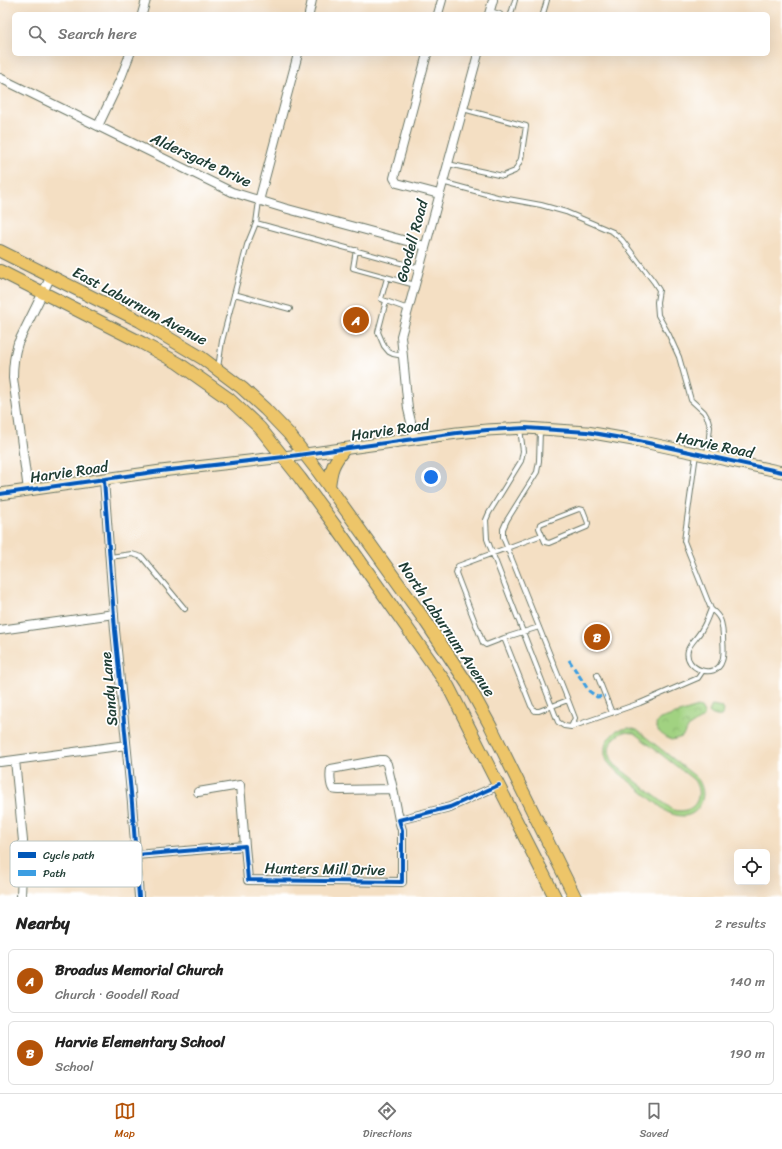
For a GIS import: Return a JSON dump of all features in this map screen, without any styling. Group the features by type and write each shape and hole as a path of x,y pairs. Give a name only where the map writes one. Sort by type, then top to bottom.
{"main road":[{"name":"East Laburnum Avenue","path":"0,251 140,321 182,345 218,369 265,409 289,434 304,454"},
{"path":"0,271 142,343 178,363 229,399 260,428 284,458"},
{"path":"329,487 334,462 344,449"},
{"name":"North Laburnum Avenue","path":"304,454 426,622 466,683 491,727 575,897"},
{"name":"North Laburnum Avenue","path":"284,458 323,509 448,686 555,897"}],"street":[{"path":"143,12 146,0"},
{"path":"309,12 312,0"},
{"path":"439,12 442,0"},
{"path":"489,12 493,0"},
{"path":"98,126 120,80 129,56"},
{"path":"259,201 297,56"},
{"path":"426,56 394,178 397,183 439,194"},
{"name":"Goodell Road","path":"415,439 408,409 401,336 424,246 477,56"},
{"name":"Aldersgate Drive","path":"0,78 217,186 232,192 259,201 424,246"},
{"path":"28,490 12,365 18,343 51,276"},
{"name":"Harvie Road","path":"0,494 167,471 284,458 415,439 487,430 520,428 587,432 639,441 782,472"},
{"name":"Sandy Lane","path":"104,480 114,614 135,841"},
{"path":"0,630 114,614"},
{"path":"0,762 126,745"},
{"path":"15,760 23,841"},
{"path":"393,789 334,790 332,788 330,771 333,768 384,760 387,764 393,789 400,820 450,807 499,785"},
{"path":"142,855 245,846 240,785 198,792"},
{"name":"Hunters Mill Drive","path":"245,846 248,880 402,882 402,830 400,820"},
{"path":"21,887 21,897"},
{"name":"Sandy Lane","path":"138,887 139,897"}],"lane":[{"path":"512,12 515,0"},
{"path":"544,12 547,0"},
{"path":"447,164 503,176 515,171 521,159 526,126 463,109"},
{"path":"442,182 566,212 613,232 622,240 659,290 656,302 658,315 669,334 679,357 692,400 704,412 708,419 710,436 707,456"},
{"path":"218,369 222,341 247,245 256,223 259,201"},
{"path":"256,223 419,268"},
{"path":"356,250 353,268 415,285"},
{"path":"387,278 381,299 408,309"},
{"path":"234,294 290,308"},
{"path":"386,301 378,332 384,346 389,352 402,356"},
{"path":"520,428 523,451 520,461 496,500 486,520 487,539 558,722 564,726 570,727 612,713 698,678 702,672"},
{"path":"540,428 539,461 537,472 507,520 503,529 503,537 506,548 520,579 568,700 574,718 570,727"},
{"path":"696,454 684,541 711,609 718,615 722,624 724,652 722,662 718,668 711,671 702,672 692,665 688,656 688,649 702,629 711,609"},
{"path":"579,509 583,510 588,523 587,528 549,543 546,542 542,535 539,528 540,524 579,509"},
{"path":"539,627 486,645 483,643 456,573 458,566 542,535"},
{"path":"110,557 132,554 142,557 185,609"},
{"path":"504,638 531,706 535,711 539,711 568,700"},
{"path":"597,675 612,713"}],"green space":[{"path":"712,705 722,707 724,711 721,716 715,716 709,712"},
{"path":"698,707 701,708 704,713 704,717 690,726 682,737 672,740 665,737 657,728 657,722 660,719"},
{"path":"629,728 637,730 696,777 703,790 702,801 697,810 683,816 667,812 612,767 607,761 605,747 607,740 617,730","holes":["623,732 634,733 694,780 697,786 698,798 692,807 687,810 673,810 615,765 609,750 611,742"]}],"marked path":[{"path":"569,660 589,691 597,697 605,696"}],"cycle path":[{"path":"0,494 161,471 284,457 457,433 526,428 587,432 639,441 782,472"},
{"path":"104,480 115,630 135,841"},
{"path":"142,855 245,846 248,880 402,882 402,830 399,820 450,807 499,785"},
{"path":"138,887 139,897"}],"place":[{"name":"Broadus Memorial Church","path":"356,320"},
{"name":"Harvie Elementary School","path":"597,637"}]}
